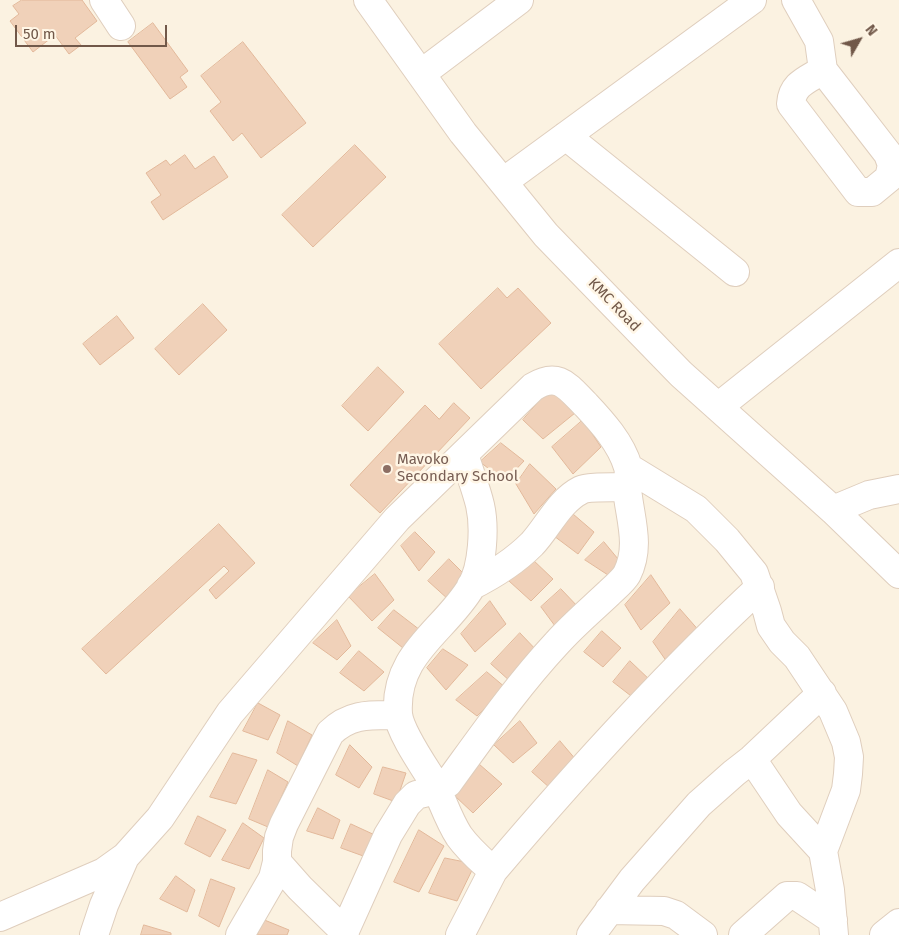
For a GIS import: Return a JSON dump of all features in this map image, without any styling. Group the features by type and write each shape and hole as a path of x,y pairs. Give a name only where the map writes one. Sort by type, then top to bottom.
{"street":[{"path":"104,0 121,26"},
{"name":"KMC Road","path":"368,0 422,73 463,133 546,235 681,374 833,510 899,574"},
{"path":"422,73 518,0"},
{"path":"503,182 752,0"},
{"path":"796,0 819,41 823,70"},
{"path":"566,136 735,272"},
{"path":"718,407 899,263"},
{"path":"0,917 104,872 125,857 160,818 230,713 397,519 533,387 550,379 559,381 567,386 600,420 618,445 628,478 635,536 634,556 626,576 557,642 499,712 448,783 437,790 416,795 407,804 388,835 344,933 300,888 278,862"},
{"path":"464,454 480,507 482,528 478,570 472,586 416,652 405,670 398,715 405,734 437,790 459,836 474,854 494,871"},
{"path":"472,586 504,568 521,554 532,544 562,506 583,489 628,478 696,509 741,556 754,573 771,626 782,642 797,657 822,693 841,727 848,757 846,790 823,851 834,927"},
{"path":"833,510 869,495 899,489"},
{"path":"460,935 494,871 528,830 660,684 760,587"},
{"path":"591,935 632,880 699,804 752,759 822,693"},
{"path":"240,935 273,878 278,862 277,851 284,824 330,733 340,723 358,716 398,715"},
{"path":"752,759 789,814 823,851"},
{"path":"94,935 125,857"},
{"path":"743,935 787,896 797,896 834,927"},
{"path":"609,910 664,911 676,915 702,935"},
{"path":"884,935 899,923"}],"building":[{"path":"22,0 82,0 97,21 75,38 81,45 69,54 55,35 33,52 10,21 19,14 13,6"},
{"path":"153,23 188,71 180,77 187,87 170,99 128,42"},
{"path":"243,42 306,123 261,158 242,133 233,141 210,111 221,102 201,76"},
{"path":"355,145 386,177 313,247 282,215"},
{"path":"185,155 195,169 214,156 228,177 163,220 151,202 161,195 146,173 166,160 170,165"},
{"path":"498,288 507,298 518,288 551,323 481,389 439,344"},
{"path":"203,304 227,330 179,375 155,349"},
{"path":"117,316 134,338 100,365 83,344"},
{"path":"378,367 404,392 368,431 342,406"},
{"path":"551,388 575,413 543,439 523,420"},
{"path":"454,403 470,418 380,513 350,485 425,405 439,419"},
{"path":"583,420 601,447 573,474 552,447"},
{"path":"501,443 524,461 505,481 480,462"},
{"path":"530,464 556,489 534,514 516,484"},
{"path":"573,514 594,532 578,554 554,536"},
{"path":"219,524 255,563 216,599 209,590 229,571 224,566 106,674 82,649"},
{"path":"415,532 435,552 419,571 401,546"},
{"path":"604,542 623,565 608,575 585,560"},
{"path":"531,558 553,579 531,601 509,581"},
{"path":"449,559 468,578 449,600 428,581"},
{"path":"375,574 394,600 372,621 348,596"},
{"path":"651,575 670,603 641,630 625,605"},
{"path":"561,589 580,609 558,630 541,607"},
{"path":"490,601 506,624 475,652 461,634"},
{"path":"680,609 701,633 667,662 653,642"},
{"path":"394,610 420,630 403,648 378,628"},
{"path":"337,620 351,646 337,660 313,643"},
{"path":"602,631 621,648 603,667 584,652"},
{"path":"520,633 540,654 511,682 491,664"},
{"path":"443,649 468,665 446,690 427,668"},
{"path":"359,651 384,672 364,691 340,673"},
{"path":"630,661 652,682 635,699 613,682"},
{"path":"487,672 506,688 477,716 456,700"},
{"path":"258,703 280,715 268,740 243,731"},
{"path":"288,721 312,735 298,766 277,753"},
{"path":"520,721 537,743 513,763 494,745"},
{"path":"560,741 577,761 550,788 532,772"},
{"path":"350,745 372,767 359,788 336,775"},
{"path":"233,753 257,760 236,804 210,797"},
{"path":"479,764 502,784 473,813 455,796"},
{"path":"383,767 406,773 396,802 374,794"},
{"path":"268,770 288,782 268,827 249,819"},
{"path":"318,808 340,820 333,839 307,831"},
{"path":"198,816 226,830 210,857 185,844"},
{"path":"243,823 264,838 249,869 222,860"},
{"path":"351,824 377,836 366,857 341,848"},
{"path":"419,830 444,846 419,892 394,882"},
{"path":"445,858 475,864 457,901 429,893"},
{"path":"176,876 195,890 187,912 160,899"},
{"path":"211,879 235,888 219,927 199,916"},
{"path":"262,919 289,930 287,935 258,935"},
{"path":"144,925 171,933 171,935 141,935"}],"place":[{"name":"Mavoko Secondary School","path":"387,469"}]}
